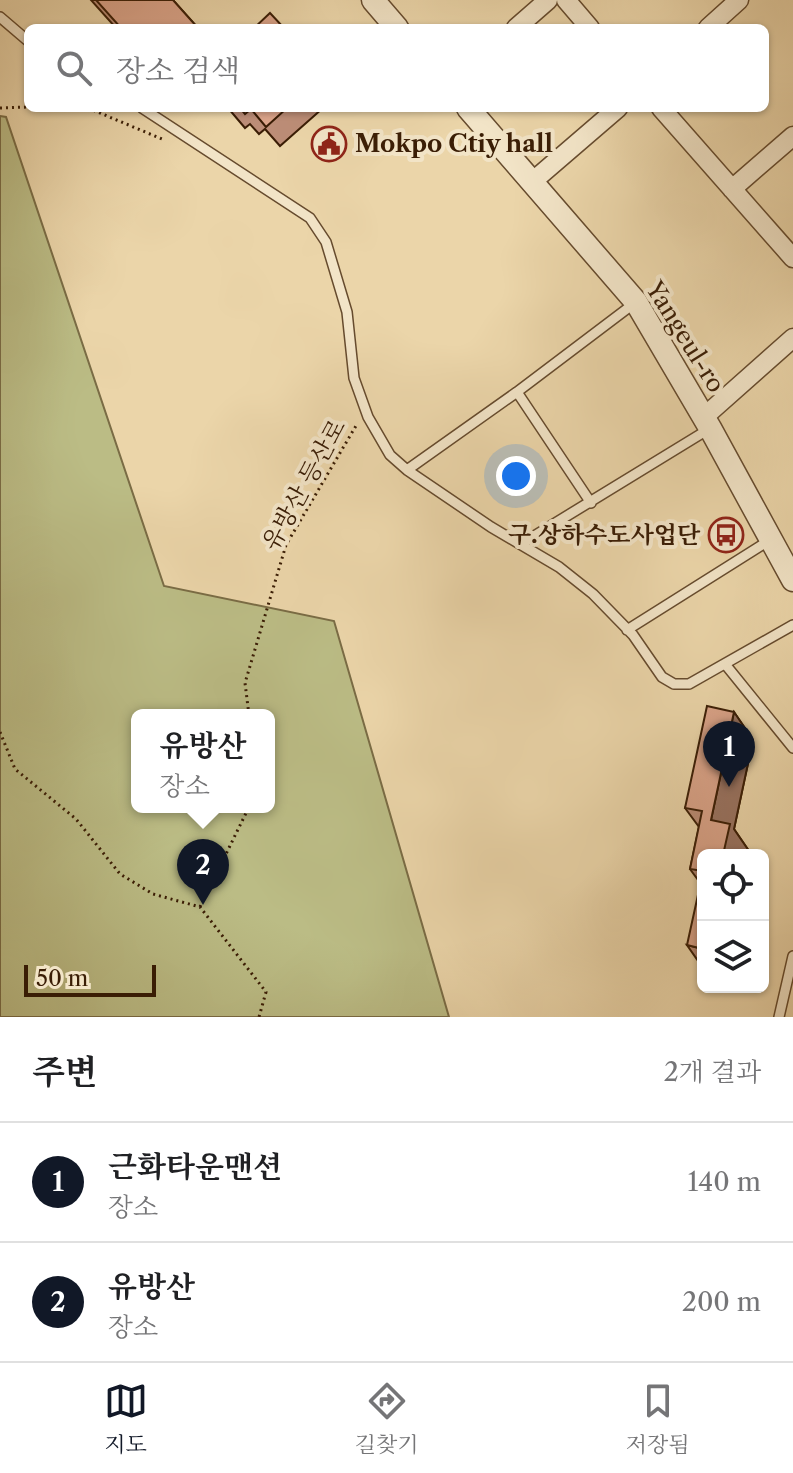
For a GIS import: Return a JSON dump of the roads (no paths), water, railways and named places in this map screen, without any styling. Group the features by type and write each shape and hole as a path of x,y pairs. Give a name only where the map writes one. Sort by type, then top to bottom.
{"street":[{"path":"373,0 394,24"},
{"path":"521,24 548,0"},
{"path":"566,0 587,24"},
{"path":"712,24 739,0"},
{"name":"Yangeul-ro","path":"471,112 636,302 707,422 793,580"},
{"path":"532,182 613,112"},
{"path":"665,112 793,258"},
{"path":"732,189 793,136"},
{"path":"707,422 793,338"}],"lane":[{"path":"0,17 24,38"},
{"path":"148,112 310,218 326,242 347,312 354,378 368,417 390,455 407,470 559,567 593,594 627,630 662,677 674,684 689,684 793,625"},
{"path":"407,470 636,302"},
{"path":"517,392 591,503"},
{"path":"521,544 591,503 707,422"},
{"path":"627,630 770,540"},
{"path":"725,664 793,748"},
{"path":"779,1017 793,956"}],"place":[{"name":"Mokpo Ctiy hall","path":"329,144"},
{"name":"구.상하수도사업단","path":"726,535"},
{"name":"근화타운맨션","path":"729,787"},
{"name":"유방산","path":"203,905"}]}
